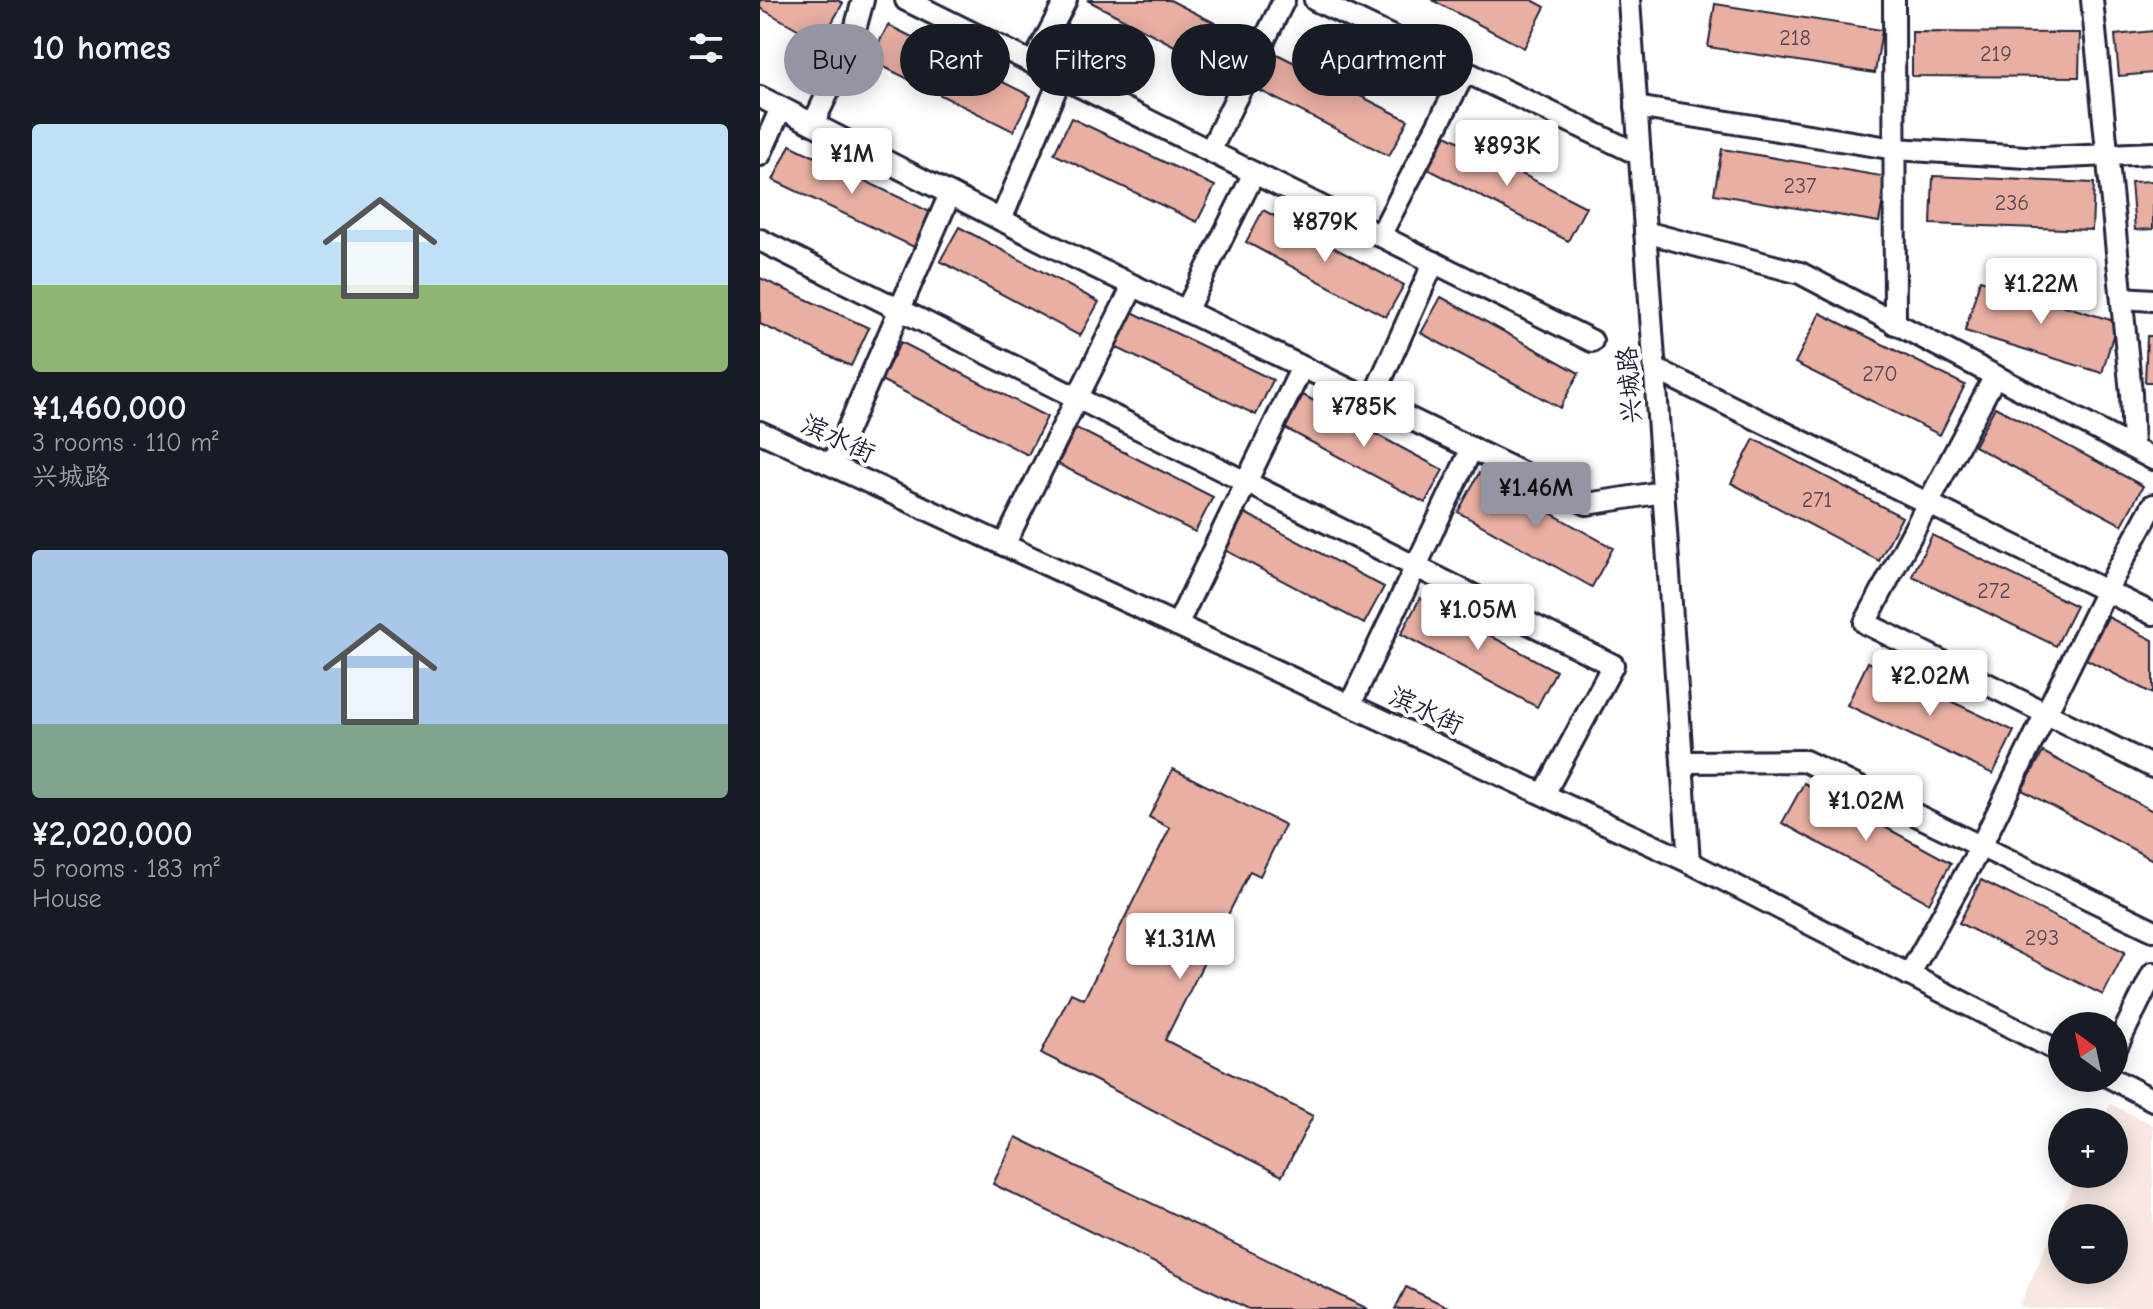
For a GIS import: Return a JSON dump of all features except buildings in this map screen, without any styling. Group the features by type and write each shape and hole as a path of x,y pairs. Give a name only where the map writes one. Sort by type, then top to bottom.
{"street":[{"path":"813,124 851,44 863,0"},
{"path":"906,0 1026,60"},
{"path":"1053,24 1066,0"},
{"path":"1210,151 1284,0"},
{"name":"兴城路","path":"1629,0 1689,862"},
{"path":"1894,0 1895,324"},
{"path":"2092,0 2122,298 2133,448"},
{"path":"1326,2 1370,24"},
{"path":"1473,76 1640,155"},
{"path":"1001,220 1053,96"},
{"path":"1099,96 1592,341"},
{"path":"1380,236 1453,96"},
{"path":"760,97 1133,286 1587,504 1663,492"},
{"path":"1636,107 1895,149 2043,158 2153,153"},
{"path":"760,155 781,108"},
{"path":"1186,311 1254,173"},
{"path":"832,465 950,194"},
{"path":"1645,232 1800,273 2153,459"},
{"path":"760,240 1613,665 1544,794"},
{"path":"1372,400 1434,262"},
{"path":"1004,545 1133,286"},
{"path":"2122,298 2153,300"},
{"path":"1177,625 1302,367"},
{"path":"1655,369 2153,614"},
{"path":"1995,376 1865,623 2153,767"},
{"name":"滨水街","path":"760,432 1689,862 2048,1046"},
{"path":"1350,705 1472,448"},
{"path":"1909,975 1981,846 2106,591 2153,505"},
{"path":"1682,762 1805,761 2153,930"},
{"path":"2128,1024 2153,973"},
{"path":"2128,1087 2153,1100"}],"shaded area":[{"path":"2128,1113 2153,1125 2153,1308 2027,1309 2020,1305 2048,1242 2048,1284 2128,1284 2128,1204 2065,1204 2072,1188 2128,1188"}]}
